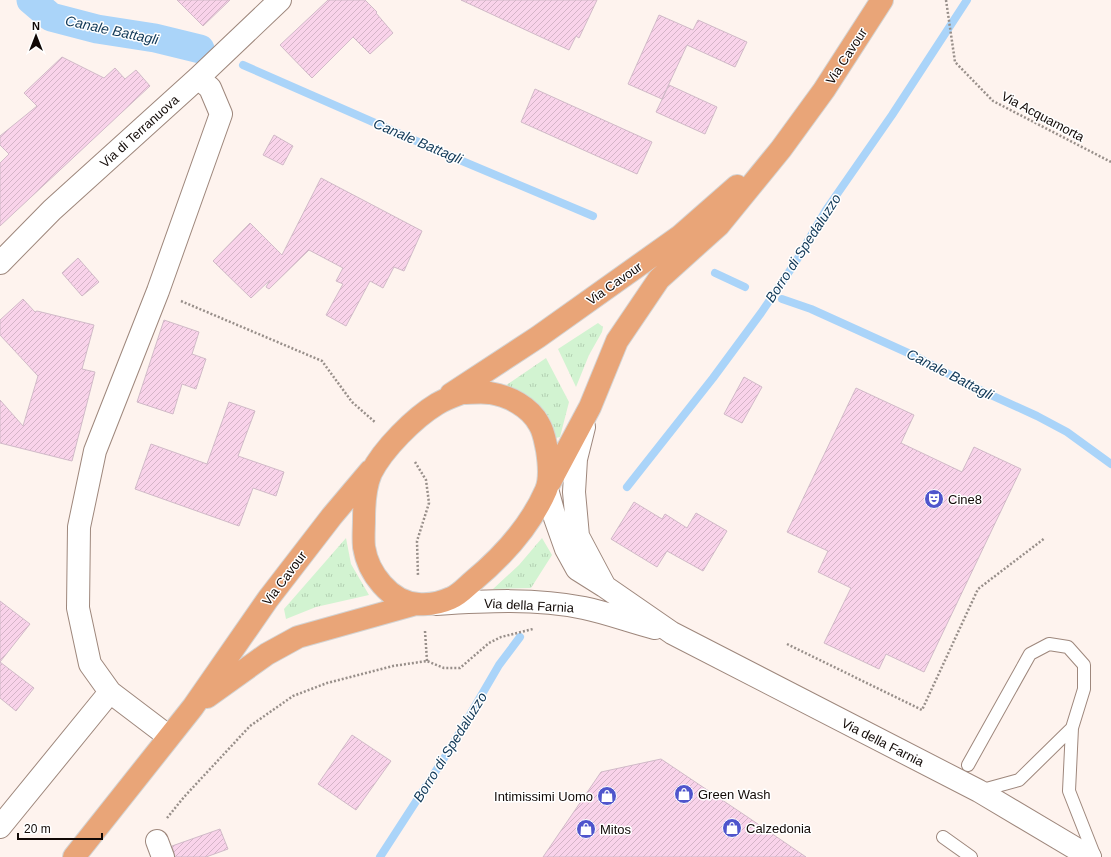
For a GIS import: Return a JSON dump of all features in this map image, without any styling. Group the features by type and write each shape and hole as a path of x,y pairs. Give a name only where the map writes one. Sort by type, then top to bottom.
{"main road":[{"name":"Via Cavour","path":"193,707 267,654 298,637 423,604 452,598 492,565 511,546 527,525 590,407 617,341 659,279 719,225 781,149 824,90 882,0"},
{"name":"Via Cavour","path":"74,857 168,736 193,707 268,599 332,516 399,436 425,412 538,337 680,236 781,149"},
{"name":"Via Cavour","path":"437,404 462,393 490,393 507,398 524,407 538,422 545,437 550,467 547,489"},
{"name":"Via Cavour","path":"383,454 371,474 367,488 364,511 364,547 368,562 377,579 389,592 404,601 423,604"}],"street":[{"name":"Via di Terranuova","path":"0,263 52,210 198,78 280,0"},
{"path":"168,736 110,692 90,664 78,608 79,527 96,450 158,291 221,114 210,88 198,78"},
{"name":"Via della Farnia","path":"590,407 576,459 574,492 578,536 604,586"},
{"name":"Via della Farnia","path":"547,489 566,549 577,569 604,586 672,634 979,791 1090,857"},
{"name":"Via della Farnia","path":"423,604 504,601 553,604 584,608 672,634"},
{"path":"0,827 110,692"}],"lane":[{"path":"968,765 1030,654 1049,644 1068,648 1084,665 1084,689 1072,728 1069,791 1096,857"},
{"path":"979,791 1019,780 1072,728"},
{"path":"943,837 955,853 971,857"}],"path":[{"name":"Via Acquamorta","path":"946,0 955,62 993,101 1111,162"},
{"path":"158,291 322,361 352,402 376,423"},
{"path":"415,462 426,480 429,503 417,541 418,576"},
{"path":"787,644 922,710 978,589 1045,538"},
{"path":"160,849 168,816 208,770 250,726 293,696 327,683 393,666 427,662 444,668 460,668 489,643 501,637 535,629"},
{"path":"426,631 427,662"}],"green space":[{"path":"598,323 603,327 602,332 589,355 576,387 558,349"},
{"path":"546,358 569,402 560,437 556,438 551,422 542,408 518,391 505,386"},
{"path":"346,538 351,564 369,595 316,607 286,619 284,609"},
{"path":"542,538 552,555 531,588 493,589 519,565"}],"building":[{"path":"177,0 230,0 203,26"},
{"path":"328,0 365,0 377,12 376,13 393,33 370,54 353,37 312,78 280,45"},
{"path":"461,0 597,0 579,38 576,36 569,50"},
{"path":"659,15 693,30 698,20 747,42 735,67 687,45 662,99 628,84"},
{"path":"62,57 104,78 115,68 125,79 136,70 150,86 0,226 0,163 9,154 0,145 0,136 37,106 24,93"},
{"path":"669,85 717,107 705,134 656,112"},
{"path":"535,89 652,142 637,174 521,122"},
{"path":"274,135 293,146 283,165 263,155"},
{"path":"321,178 422,231 404,271 394,267 383,288 370,281 346,326 326,315 343,284 336,281 343,268 309,250 269,289 266,287 270,280 251,298 213,261 250,223 282,255"},
{"path":"78,258 99,282 82,296 62,273"},
{"path":"23,299 35,312 37,311 94,325 82,369 95,372 72,461 0,443 0,400 23,426 38,376 0,335 0,320"},
{"path":"164,320 199,332 192,354 206,359 196,389 182,384 173,414 137,402"},
{"path":"744,377 762,387 742,423 724,414"},
{"path":"856,388 914,415 901,443 962,472 974,447 1021,469 924,672 886,654 879,669 824,643 851,588 818,572 828,551 787,532"},
{"path":"229,402 255,411 238,456 284,472 276,496 253,488 239,526 135,489 151,444 207,464"},
{"path":"634,502 662,519 665,514 687,528 696,513 727,531 703,571 667,551 657,567 611,539"},
{"path":"0,601 30,624 0,662"},
{"path":"0,662 34,688 16,711 0,698"},
{"path":"352,735 391,761 356,810 318,784"},
{"path":"661,759 806,857 543,857 601,772"},
{"path":"220,829 228,849 206,857 175,857 172,846"}],"waterway":[{"name":"Canale Battagli","path":"31,0 51,17 97,29 155,38 200,49"},
{"name":"Borro di Spedaluzzo","path":"627,487 713,378 761,313 795,263 826,210 892,115 967,0"},
{"name":"Canale Battagli","path":"243,65 455,158 593,216"},
{"name":"Canale Battagli","path":"715,273 745,287"},
{"name":"Canale Battagli","path":"782,299 811,309 917,357 969,385 1037,416 1067,432 1111,464"},
{"name":"Borro di Spedaluzzo","path":"380,857 450,749 499,665 520,637"}],"place":[{"name":"Cine8","path":"934,499"},
{"name":"Green Wash","path":"684,794"},
{"name":"Intimissimi Uomo","path":"607,796"},
{"name":"Calzedonia","path":"732,828"},
{"name":"Mitos","path":"586,829"}]}
